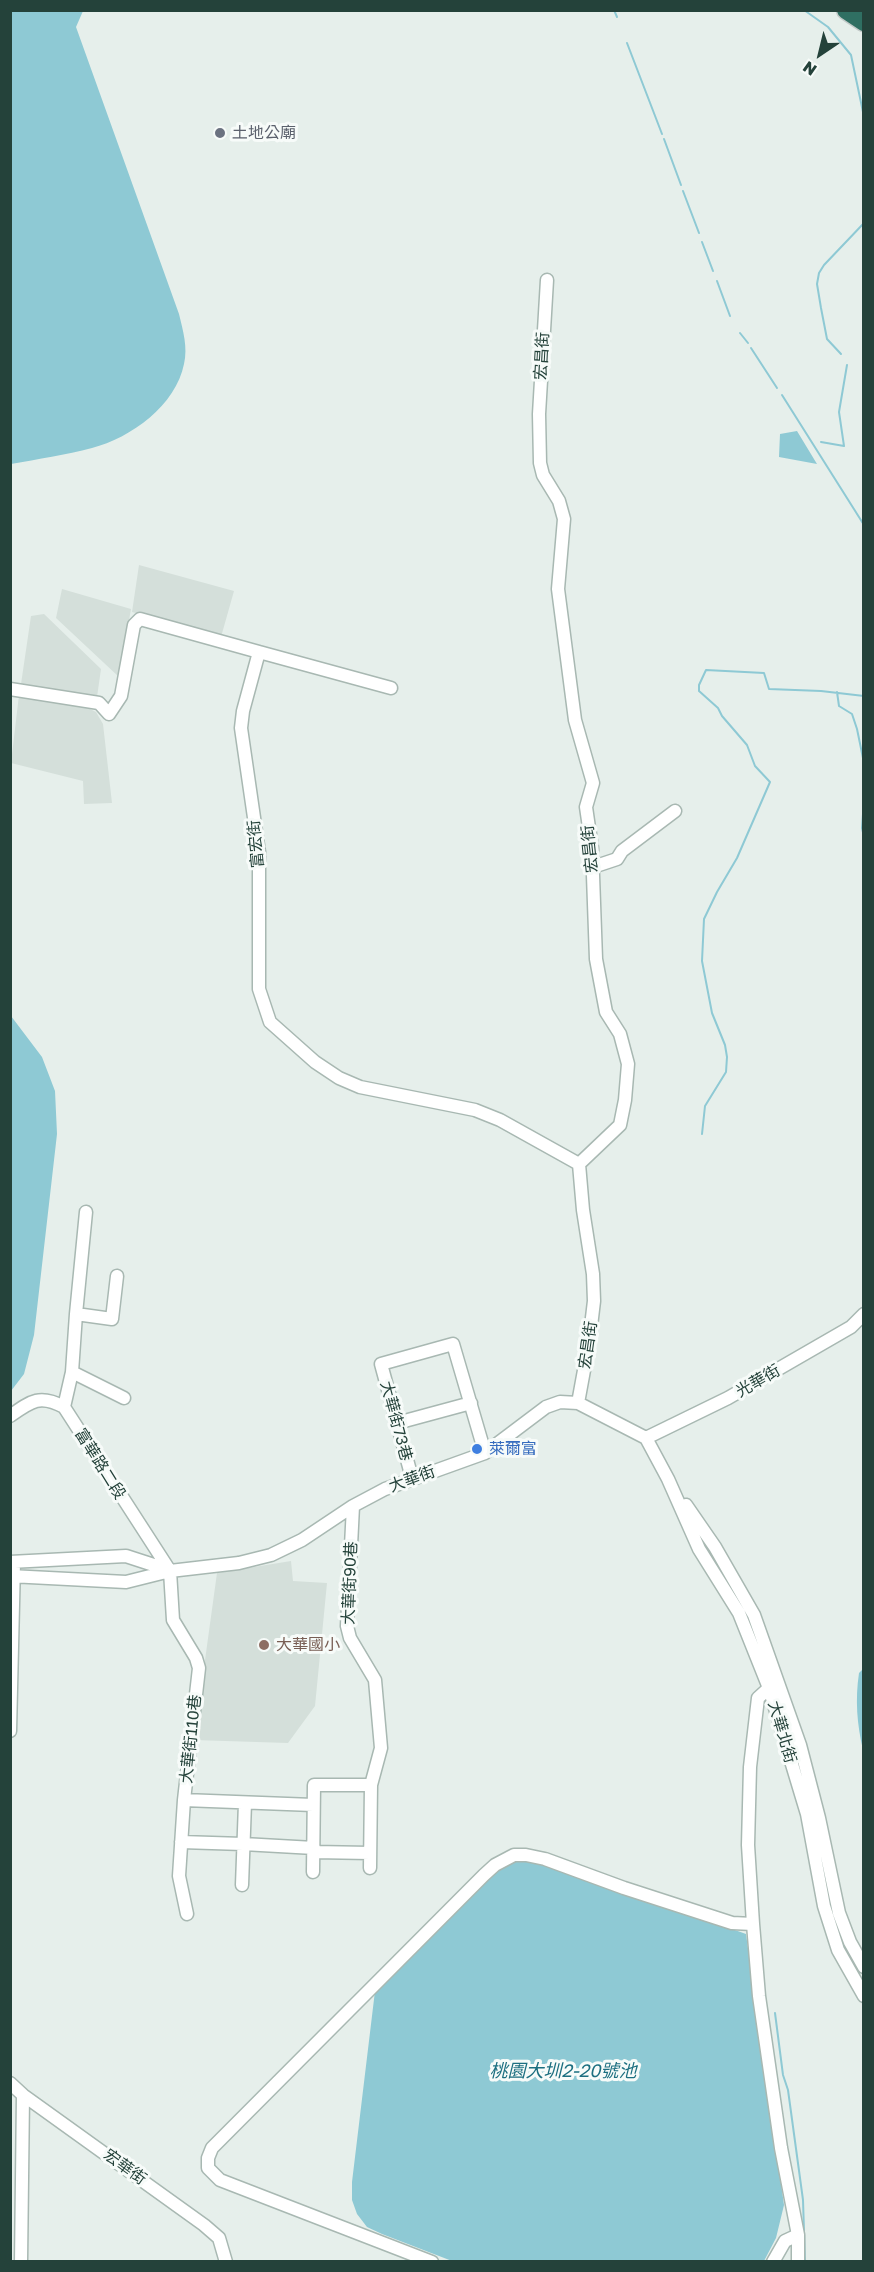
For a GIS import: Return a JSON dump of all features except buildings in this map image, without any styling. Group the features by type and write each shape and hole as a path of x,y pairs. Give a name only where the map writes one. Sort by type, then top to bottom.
{"highway":[{"path":"846,10 864,22"}],"street":[{"name":"宏昌街","path":"547,280 539,414 540,463 543,475 559,501 564,519 558,589 575,720 593,783 586,807 593,867 596,959 606,1012 620,1035 628,1064 620,1125 579,1164 583,1210 592,1263 594,1301 578,1402"},
{"path":"10,689 99,703 109,714 121,696 134,625 140,619 391,688"},
{"name":"富宏街","path":"259,652 243,711 241,728 259,852 259,989 270,1022 315,1062 339,1078 360,1087 484,1113 579,1164"},
{"path":"593,867 617,859 622,851 675,811"},
{"path":"10,1416 32,1401 51,1400 64,1407 72,1372 86,1212"},
{"path":"76,1314 112,1319 117,1276"},
{"name":"光華街","path":"646,1438 728,1398 851,1327 864,1314"},
{"name":"大華街73巷","path":"412,1478 381,1364 453,1344 471,1403"},
{"path":"72,1372 124,1398"},
{"name":"大華街","path":"13,1576 126,1581 170,1571 238,1563 271,1554 302,1540 385,1489 485,1453 546,1407 560,1402 578,1402"},
{"path":"578,1402 646,1438"},
{"path":"397,1424 471,1403 485,1453"},
{"name":"富華路二段","path":"64,1407 170,1571"},
{"name":"大華北街","path":"646,1438 668,1479 699,1549 739,1613 800,1745 819,1818 839,1913 850,1942 864,1966"},
{"name":"大華街90巷","path":"354,1506 347,1626 350,1638 375,1680 381,1748 371,1785 370,1868"},
{"name":"大華街","path":"12,1562 126,1556 170,1571"},
{"path":"10,1731 12,1562"},
{"name":"大華街110巷","path":"170,1571 173,1620 196,1658 199,1668 184,1800 179,1876 187,1914"},
{"path":"773,1686 758,1698 750,1767 748,1845 759,1996 781,2148 798,2235 798,2262"},
{"name":"大華北街","path":"773,1686 807,1814 824,1906 838,1950 864,1996"},
{"path":"313,1872 314,1785 371,1785"},
{"path":"184,1800 313,1805"},
{"path":"242,1884 245,1803"},
{"path":"181,1842 370,1853"},
{"path":"432,2262 220,2180 208,2168 208,2158 212,2148 484,1875 495,1865 514,1855 545,1859 624,1888 732,1923 753,1924"},
{"name":"宏華街","path":"10,2083 23,2095 204,2225 219,2238 226,2262"},
{"path":"21,2262 23,2095"},
{"path":"773,2262 785,2241 798,2235"}],"shaded area":[{"path":"139,565 234,591 221,637 132,612"},
{"path":"62,589 131,609 119,677 56,618"},
{"path":"44,614 101,669 97,697 21,684 31,616"},
{"path":"19,695 86,707 96,712 103,724 112,803 84,804 83,781 11,763"},
{"name":"大華國小","path":"291,1561 293,1581 327,1583 315,1706 288,1743 194,1740 217,1573"}],"water":[{"path":"11,10 83,11 76,27 179,314 185,351 184,364 172,393 150,418 136,428 92,448 11,464"},
{"path":"797,431 817,464 779,457 780,434"},
{"path":"11,1016 42,1057 55,1091 57,1134 34,1335 24,1374 11,1391"},
{"path":"863,1669 863,1750 857,1702 859,1673"},
{"name":"桃園大圳2-20號池","path":"516,1859 535,1859 746,1934 784,2205 776,2238 764,2261 452,2261 367,2227 357,2214 352,2200 352,2182 375,1991 485,1877"}],"waterway":[{"path":"614,10 617,17"},
{"path":"804,10 828,27 851,55 863,112"},
{"path":"627,43 662,134"},
{"path":"664,139 681,185"},
{"path":"683,191 699,233"},
{"path":"841,354 827,339 817,284 819,273 824,265 864,223"},
{"path":"702,242 713,271"},
{"path":"717,281 730,316"},
{"path":"740,333 748,343"},
{"path":"751,348 777,388"},
{"path":"821,442 844,446 839,412 847,365"},
{"path":"782,395 864,525"},
{"path":"702,1134 705,1106 726,1072 727,1057 725,1045 712,1013 702,961 704,919 737,858 770,782 755,766 747,745 718,708 699,691 699,685 706,670 764,673 769,689 821,691 864,696"},
{"path":"837,692 839,706 852,714 864,763"},
{"path":"864,800 862,828 864,837"},
{"path":"775,2013 803,2200 805,2262"}],"place":[{"name":"土地公廟","path":"220,133"},
{"name":"萊爾富","path":"477,1449"},
{"name":"大華國小","path":"264,1645"}]}
